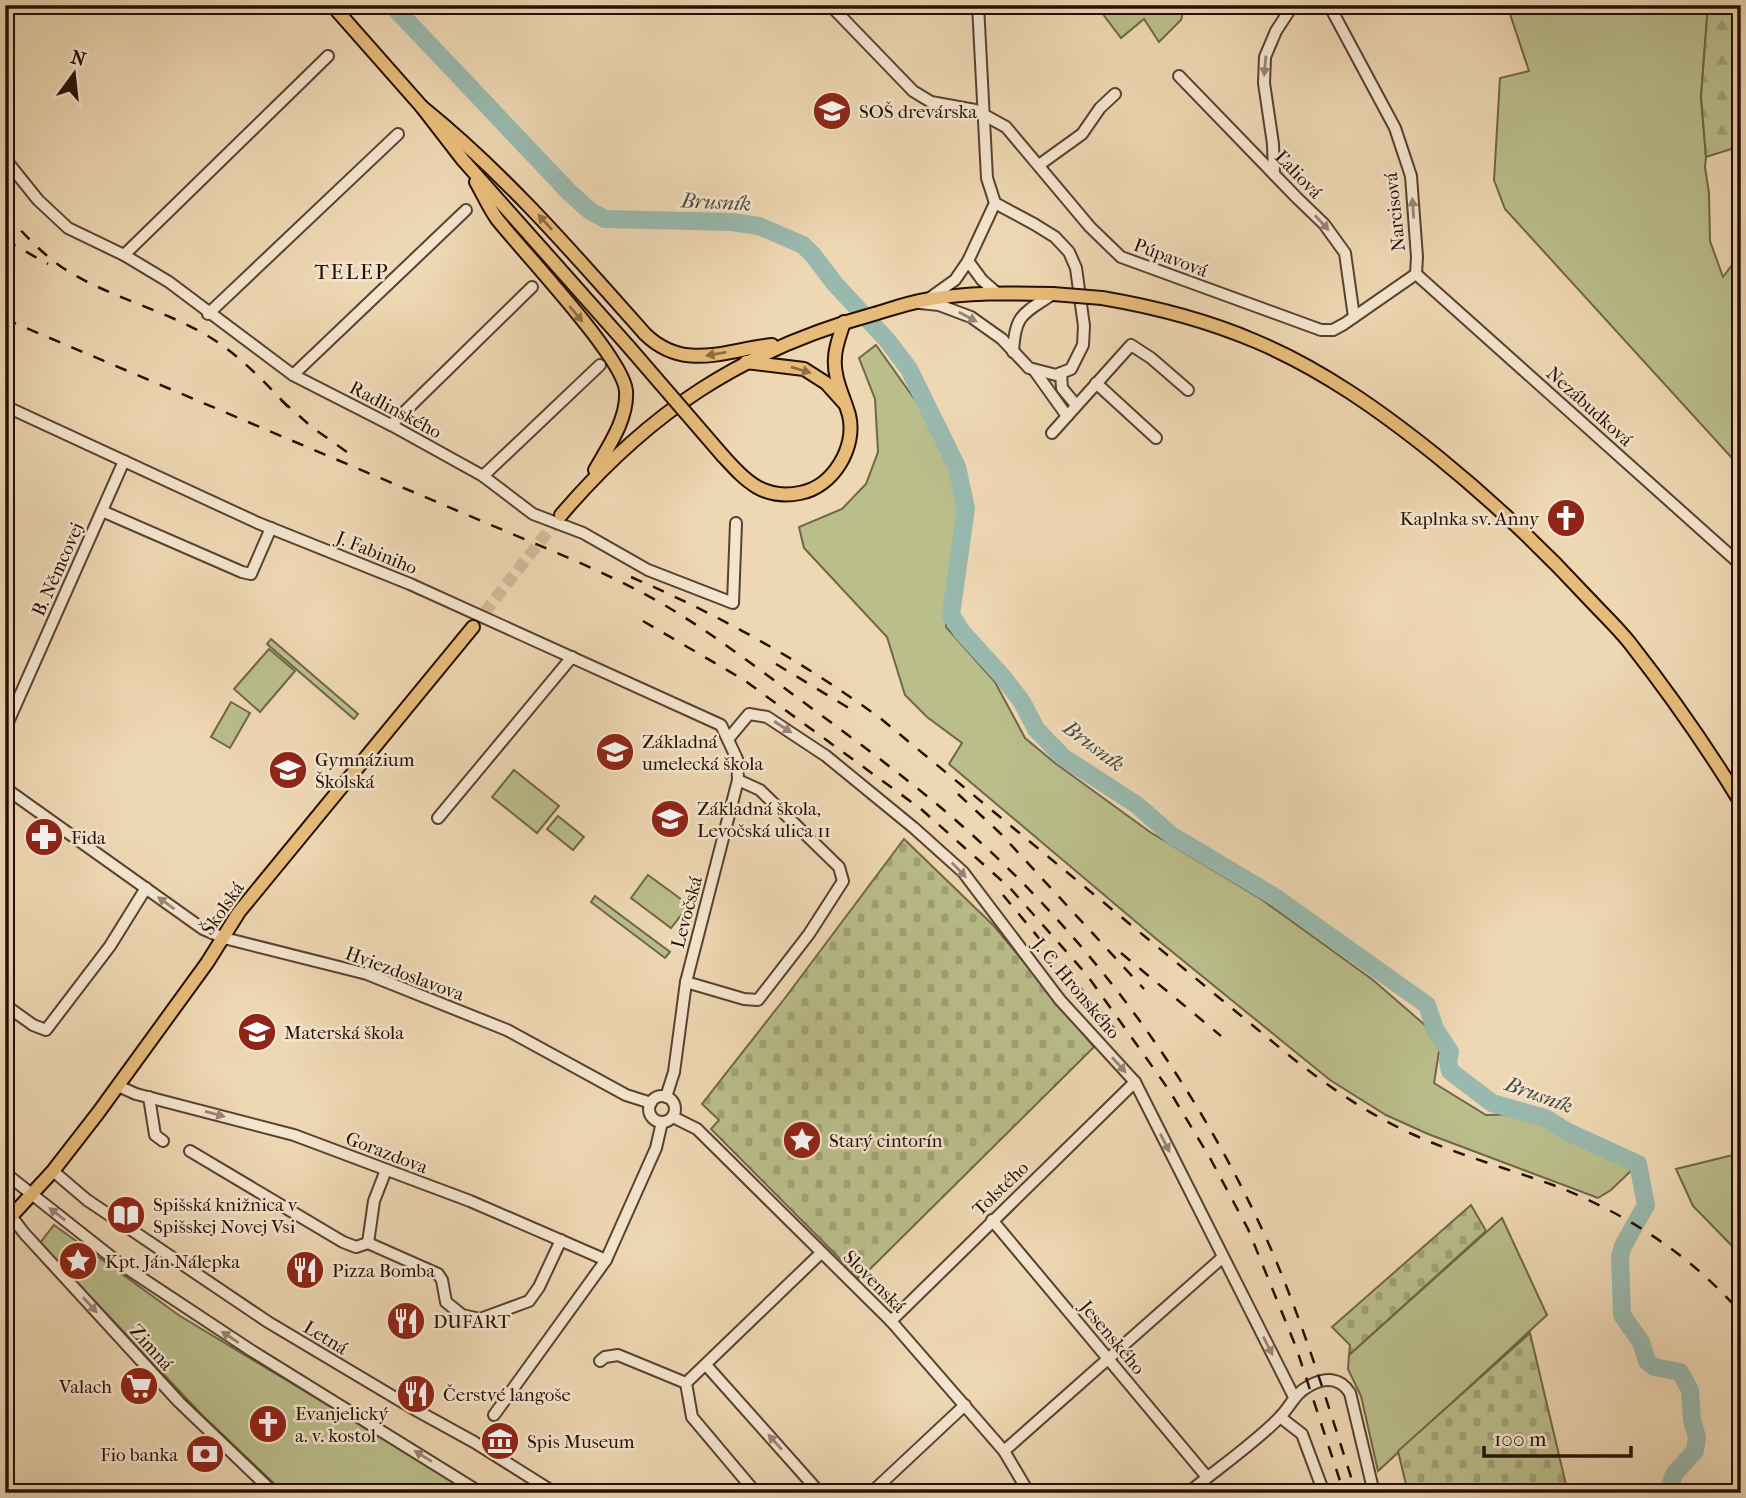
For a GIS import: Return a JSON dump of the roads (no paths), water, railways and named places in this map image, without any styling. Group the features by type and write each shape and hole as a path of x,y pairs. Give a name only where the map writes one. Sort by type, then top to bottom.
{"main road":[{"path":"331,5 723,456 743,478 765,492 780,495 803,493 823,482 842,461 851,431 835,358 846,321"},
{"path":"422,107 465,142 540,216 645,334 660,347 685,356 701,357 783,344"},
{"path":"463,160 495,217 605,349 624,378 626,402 615,434 588,483"},
{"path":"561,515 588,483 643,430 688,396 783,344 846,321 920,301 997,293 1102,298 1179,314 1256,341 1327,378 1418,441 1475,488 1539,547 1628,640 1690,725 1741,803"},
{"path":"746,362 804,369 826,383 845,403"},
{"name":"Školská","path":"7,1216 32,1195 53,1171 224,939 239,912 472,627"}],"street":[{"name":"Púpavová","path":"830,5 913,91 931,102 975,110 1006,127 1090,228 1121,257 1321,330 1333,330 1354,317"},
{"path":"920,301 955,280 968,261 995,203 987,178 978,5"},
{"path":"1274,174 1273,144 1264,83 1265,57 1276,31 1293,5"},
{"name":"Narcisová","path":"1329,5 1395,128 1411,176 1416,274 1354,317"},
{"path":"124,255 328,56"},
{"name":"Ľaliová","path":"1179,76 1324,224 1345,253 1354,317"},
{"path":"1039,165 1082,134 1100,108 1115,94"},
{"path":"208,314 398,134"},
{"name":"Radlinského","path":"5,159 38,200 68,228 124,255 169,282 292,375 483,476 533,514 583,534 648,570 733,603 736,523"},
{"path":"995,203 1055,237 1069,252 1076,268 1083,307 1083,345 1071,369 1056,375 1033,370"},
{"path":"292,375 467,210"},
{"path":"968,261 982,280 997,293"},
{"name":"Nezábudková","path":"1416,274 1741,565"},
{"path":"391,425 532,287"},
{"path":"1013,352 1014,334 1023,313 1053,294"},
{"path":"920,301 971,317 1002,339 1033,370 1067,416"},
{"path":"1052,433 1130,345 1151,358 1188,390"},
{"path":"483,476 600,365"},
{"path":"1061,373 1062,388 1076,405"},
{"path":"1096,383 1156,438"},
{"name":"J. Fabiniho","path":"5,406 271,528 410,584 704,716 721,725 729,738"},
{"name":"B. Němcovej","path":"5,729 124,461"},
{"path":"102,511 251,574 271,528"},
{"path":"438,818 572,657"},
{"name":"J. C. Hronského","path":"729,738 749,714 767,717 826,756 963,872 1060,1000 1135,1082 1294,1397"},
{"name":"Levočská","path":"667,1097 674,1072 686,982 738,780 737,759 729,738"},
{"path":"686,982 744,999 758,1000 808,934 843,881 839,867 760,790 738,780"},
{"name":"Hviezdoslavova","path":"5,788 203,929 224,939 367,974 499,1027 538,1045 626,1095 651,1103"},
{"path":"5,1005 33,1025 46,1030 110,946 146,888"},
{"name":"Tolstého","path":"891,1321 1135,1082"},
{"name":"Gorazdova","path":"118,1086 149,1097 294,1135 470,1201 606,1260"},
{"path":"149,1097 155,1135 163,1141"},
{"path":"657,1097 667,1097 675,1105 673,1117 662,1122 651,1116 651,1103 657,1097"},
{"name":"Slovenská","path":"673,1117 697,1129 891,1321 1004,1451 1029,1493"},
{"path":"494,1415 606,1260 656,1149 662,1122"},
{"path":"190,1152 343,1242 356,1247 368,1243 438,1274 442,1280 446,1303 462,1315 480,1319 530,1301 561,1240"},
{"path":"368,1243 374,1201 386,1170"},
{"name":"Letná","path":"53,1171 87,1200 268,1322 474,1442 555,1493"},
{"path":"5,1173 120,1263 252,1351 481,1493"},
{"name":"Zimná","path":"7,1216 179,1402 274,1493"},
{"name":"Jesenského","path":"992,1220 1207,1478"},
{"path":"686,1383 821,1253"},
{"path":"1004,1451 1223,1256"},
{"path":"600,1361 605,1357 618,1355 686,1383"},
{"path":"706,1366 820,1493"},
{"path":"1188,1493 1280,1417 1294,1397 1309,1385 1333,1379 1347,1389 1353,1401 1374,1493"},
{"path":"686,1383 692,1416 757,1493"},
{"path":"870,1493 965,1405"},
{"path":"1280,1417 1302,1434 1324,1493"},
{"path":"5,1480 13,1493"}],"waterway":[{"name":"Brusník","path":"392,5 590,211 605,219 732,222 759,226 803,245 887,340 909,369 957,467 966,508 951,615 962,632 1022,702 1036,729 1063,757 1137,805 1171,835 1275,897 1427,1005 1435,1029 1450,1052 1450,1071 1492,1103 1545,1118 1568,1132 1638,1164 1646,1205 1623,1246 1620,1257 1622,1315 1641,1342 1647,1361 1654,1367 1680,1372 1690,1390 1692,1420 1697,1437 1695,1451 1674,1474 1668,1493"}],"tunnel":[{"path":"473,627 561,515"}],"railway":[{"path":"5,213 25,235 63,268 98,287 172,318 219,343 251,369 288,407"},
{"path":"5,240 48,264"},
{"path":"5,319 576,561 644,594 686,618 745,659 882,760 960,824 1024,885 1108,979 1146,1030 1214,1136 1271,1249 1295,1309 1356,1493"},
{"path":"281,400 313,428 347,452"},
{"path":"631,577 759,640 821,677 880,718 1291,1057 1349,1099 1429,1142 1553,1185 1631,1222 1701,1272 1741,1313"},
{"path":"643,621 744,680 921,809 1010,888 1087,975 1169,1090 1248,1229 1296,1347 1344,1493"},
{"path":"776,664 852,710"},
{"path":"958,794 1001,834 1144,989"},
{"path":"1003,895 1117,1032"},
{"path":"1121,953 1221,1036"}],"place":[{"name":"SOŠ drevárska","path":"832,111"},
{"name":"Kaplnka sv. Anny","path":"1566,518"},
{"name":"Základná umelecká škola","path":"615,752"},
{"name":"Gymnázium Školská","path":"288,770"},
{"name":"Základná škola, Levočská ulica 11","path":"670,819"},
{"name":"Fida","path":"44,837"},
{"name":"Materská škola","path":"257,1032"},
{"name":"Starý cintorín","path":"802,1140"},
{"name":"Spišská knižnica v Spišskej Novej Vsi","path":"126,1215"},
{"name":"Kpt. Ján Nálepka","path":"78,1261"},
{"name":"Pizza Bomba","path":"305,1270"},
{"name":"DUFART","path":"406,1321"},
{"name":"Valach","path":"139,1386"},
{"name":"Čerstvé langoše","path":"416,1394"},
{"name":"Evanjelický a. v. kostol","path":"268,1424"},
{"name":"Spis Museum","path":"500,1441"},
{"name":"Fio banka","path":"205,1454"}],"district":[{"name":"TELEP","path":"352,272"}]}
